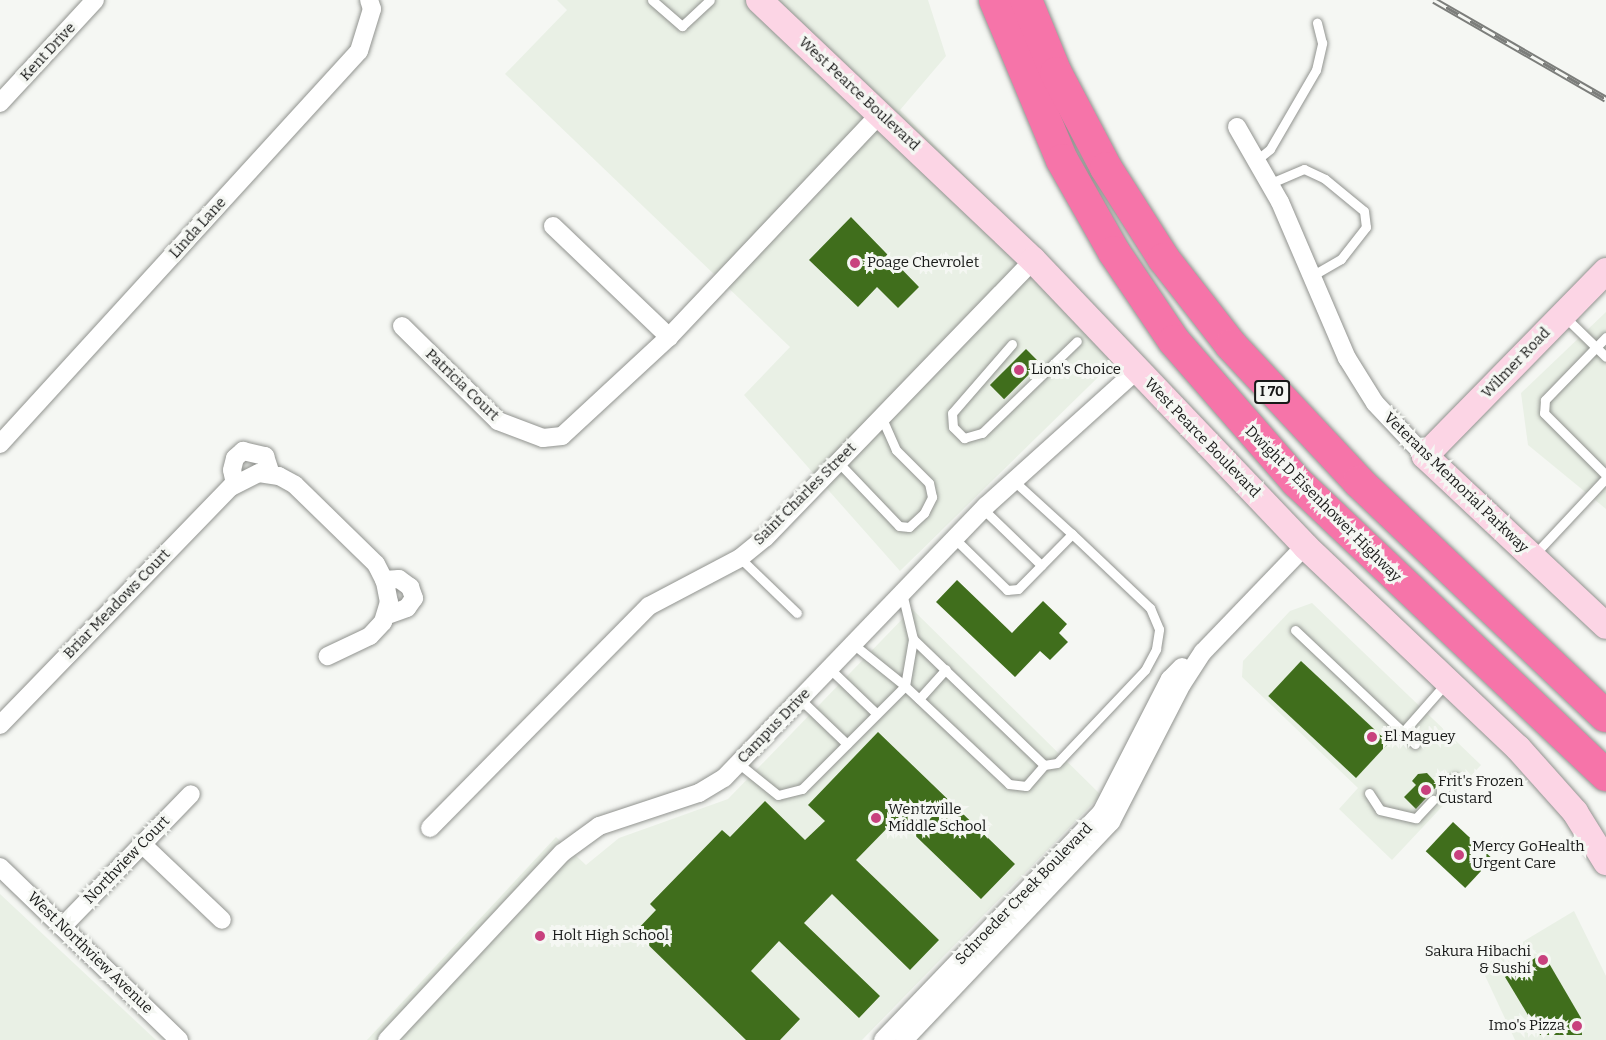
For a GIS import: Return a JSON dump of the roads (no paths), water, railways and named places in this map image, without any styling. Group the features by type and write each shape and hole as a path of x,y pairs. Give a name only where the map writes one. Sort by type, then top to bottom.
{"highway":[{"name":"Dwight D Eisenhower Highway","path":"995,0 1062,160 1114,252 1188,358 1297,483 1606,775"},
{"name":"I 70","path":"1026,0 1056,73 1106,168 1164,259 1231,345 1359,482 1606,716"}],"main road":[{"name":"West Pearce Boulevard","path":"759,0 881,113 1033,260 1305,546 1518,748 1575,812 1606,862"},
{"name":"Wilmer Road","path":"1425,456 1606,271"},
{"name":"Veterans Memorial Parkway","path":"1425,456 1606,626"}],"street":[{"name":"Kent Drive","path":"0,103 95,0"},
{"name":"Linda Lane","path":"0,444 359,51 372,9 369,0"},
{"name":"Patricia Court","path":"402,326 498,421 543,438 562,436 669,337 881,113"},
{"name":"Veterans Memorial Parkway","path":"1238,127 1259,158 1271,183 1313,275 1347,358 1375,403 1425,456"},
{"path":"553,226 669,337"},
{"name":"Saint Charles Street","path":"430,828 650,606 740,558 838,462 1033,260"},
{"name":"Campus Drive","path":"387,1040 562,852 599,826 699,793 738,763 983,509 1137,370"},
{"path":"235,484 231,470 234,458 243,451 265,456 271,474 295,486 376,564 384,580 389,602 385,616 370,636 328,656"},
{"name":"Briar Meadows Court","path":"0,725 235,484 244,477 271,474"},
{"name":"Schroeder Creek Boulevard","path":"904,1040 1111,822 1149,735 1170,679 1203,652 1305,546"},
{"path":"384,580 399,579 410,587 414,598 407,608 385,616"},
{"name":"Schroeder Creek Boulevard","path":"883,1040 1101,813 1149,735"},
{"name":"Northview Court","path":"62,927 191,794"},
{"path":"142,844 222,920"},
{"name":"West Northview Avenue","path":"0,867 179,1040"}],"lane":[{"path":"652,0 682,26 707,1"},
{"path":"1259,158 1270,149 1316,70 1322,43 1317,23"},
{"path":"1271,183 1304,169 1325,178 1364,212 1366,227 1341,259 1313,275"},
{"path":"1563,315 1606,357"},
{"path":"1532,556 1606,476 1544,413 1545,400 1606,337"},
{"path":"1012,345 952,413 953,427 964,438 982,433 1077,340"},
{"path":"838,462 899,526 909,527 924,513 932,497 929,483 896,450 881,416"},
{"path":"853,644 920,699 1009,784 1026,786 1044,765 1057,763 1145,670 1156,649 1159,629 1150,608 1014,481"},
{"path":"983,509 1041,566"},
{"path":"955,539 1007,590 1018,589 1072,534"},
{"path":"740,558 797,613"},
{"path":"738,763 778,795 802,789 905,686 914,639 902,593"},
{"path":"1295,630 1415,744"},
{"path":"914,639 1044,765"},
{"path":"829,668 877,714"},
{"path":"920,699 946,669"},
{"path":"1403,732 1447,681"},
{"path":"800,699 847,744"},
{"path":"1441,792 1455,778"},
{"path":"1369,793 1380,810 1416,818 1433,800"}],"railway":[{"path":"1434,0 1606,99"}],"place":[{"name":"Poage Chevrolet","path":"855,263"},
{"name":"Lion's Choice","path":"1019,370"},
{"name":"El Maguey","path":"1372,737"},
{"name":"Frit's Frozen Custard","path":"1426,790"},
{"name":"Wentzville Middle School","path":"876,818"},
{"name":"Mercy GoHealth Urgent Care","path":"1459,855"},
{"name":"Holt High School","path":"540,936"},
{"name":"Sakura Hibachi & Sushi","path":"1543,960"},
{"name":"Imo's Pizza","path":"1577,1026"}]}
